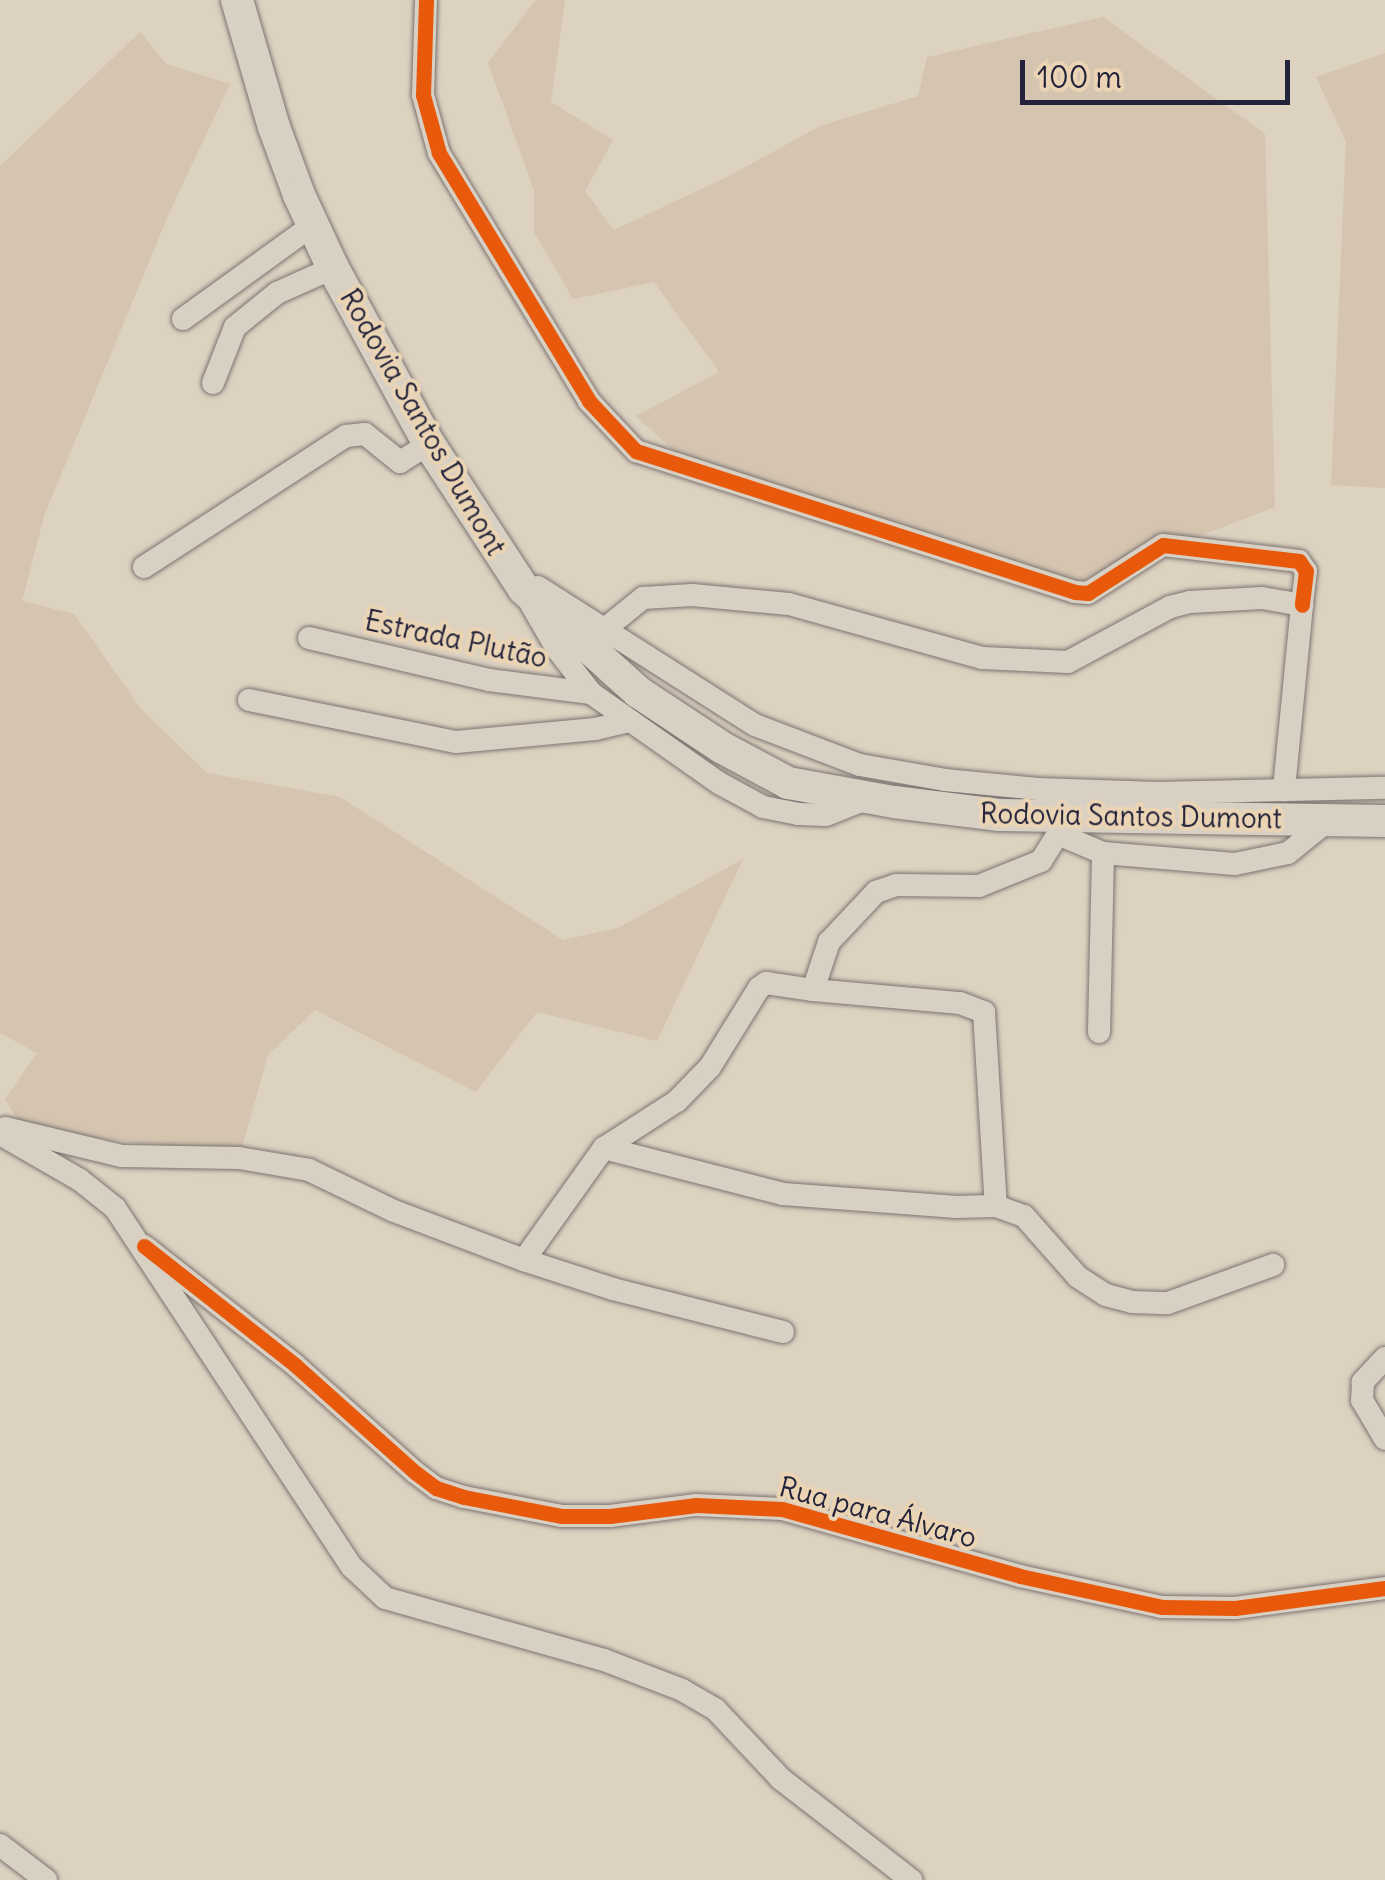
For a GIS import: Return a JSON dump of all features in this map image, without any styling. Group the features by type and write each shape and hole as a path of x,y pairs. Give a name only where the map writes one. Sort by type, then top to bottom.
{"highway":[{"name":"Rodovia Santos Dumont","path":"237,0 274,127 313,224 429,444 517,579 638,692 721,747 788,783 951,812 1059,825 1385,821"}],"street":[{"path":"426,0 423,95 439,153 589,401 636,451 1074,592 1088,593 1163,545 1299,561 1306,571 1284,790"},
{"path":"183,320 313,224"},
{"path":"213,383 236,327 277,293 333,268"},
{"path":"144,568 346,436 365,434 400,462 429,444"},
{"path":"517,579 606,628 755,725 860,764 990,786 1158,793 1385,788"},
{"path":"517,579 556,649 591,693 719,784 763,807 826,815 871,797"},
{"path":"606,628 643,598 692,595 789,604 983,658 1068,662 1170,607 1190,602 1262,598 1302,605"},
{"name":"Estrada Plutão","path":"310,638 489,680 591,693"},
{"path":"249,700 456,742 595,729 628,721"},
{"path":"719,784 721,747 736,733 755,725"},
{"path":"763,807 788,783 795,757 793,742"},
{"path":"814,990 828,942 876,892 896,884 962,889 997,882 1042,861 1059,825 1104,853 1235,864 1288,853 1325,823 1385,821"},
{"path":"1099,1032 1104,853"},
{"path":"524,1260 604,1148 694,1085 724,1048 759,988 766,983 960,1003 984,1012 996,1206"},
{"path":"0,1131 80,1180 115,1208 144,1246 352,1566 386,1598 604,1660 682,1690 716,1710 781,1779 912,1880"},
{"path":"0,1131 122,1156 238,1158 309,1170 394,1211 524,1260 613,1289 783,1332"},
{"path":"604,1148 783,1194 954,1207 996,1206 1024,1216 1078,1277 1106,1295 1132,1302 1168,1303 1273,1265"},
{"name":"Rua para Álvaro","path":"144,1246 295,1365 436,1488 500,1508 594,1516 696,1505 782,1510 1020,1576 1162,1607 1236,1608 1385,1588"},
{"path":"1385,1358 1370,1370 1362,1389 1366,1412 1385,1438"},
{"path":"0,1845 46,1880"}],"shaded area":[{"path":"536,0 565,0 551,102 613,140 585,191 614,230 731,175 820,126 918,96 927,57 1103,17 1265,134 1275,507 1074,584 699,474 636,416 719,372 654,282 573,299 534,232 534,190 488,63"},
{"path":"140,32 166,64 230,84 170,211 44,516 22,601 74,614 142,710 207,773 340,797 563,940 618,928 743,859 657,1041 537,1012 476,1092 315,1010 268,1055 239,1158 22,1127 5,1099 37,1053 0,1033 0,166"},
{"path":"1385,53 1385,488 1331,485 1346,141 1316,77"}],"cycle path":[{"path":"426,0 423,95 439,153 589,401 636,451 1075,592 1088,593 1163,545 1299,561 1306,571 1302,605"},
{"path":"144,1246 295,1365 416,1473 436,1488 464,1497 562,1516 610,1516 696,1505 782,1509 1020,1576 1162,1607 1235,1608 1385,1588"}]}
